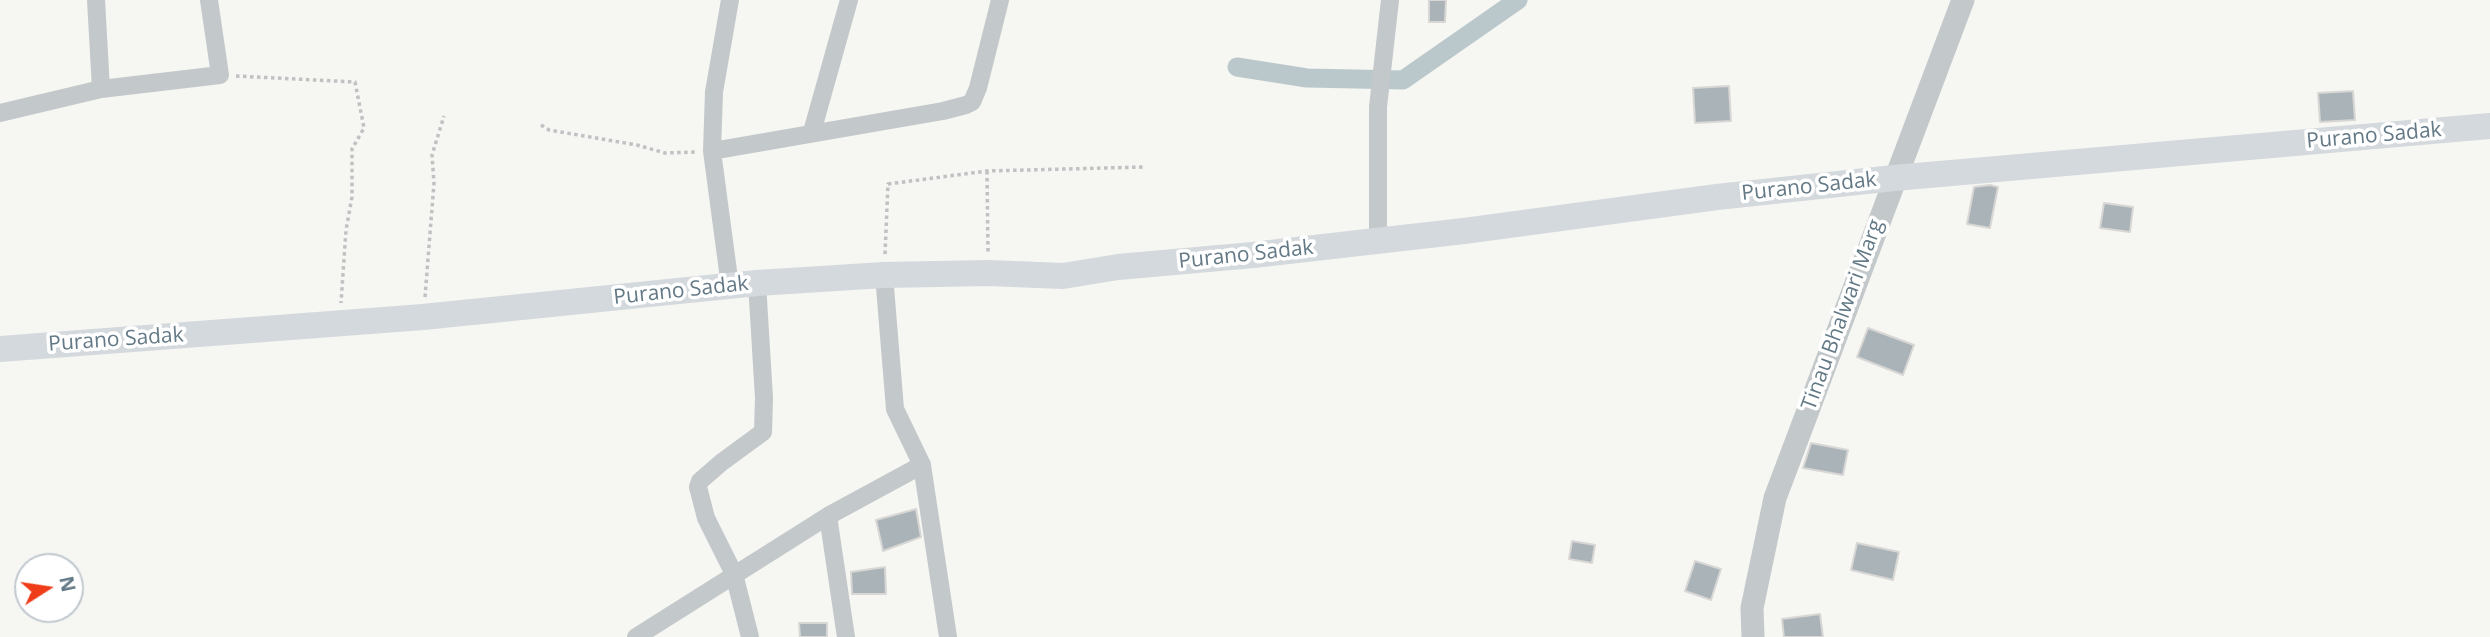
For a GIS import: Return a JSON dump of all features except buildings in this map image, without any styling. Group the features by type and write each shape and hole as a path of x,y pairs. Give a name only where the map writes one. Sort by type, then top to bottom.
{"main road":[{"name":"Purano Sadak","path":"0,349 423,317 757,283 884,275 988,273 1063,276 1118,267 1378,241 1717,197 1894,178 2490,126"}],"street":[{"path":"96,0 101,89"},
{"path":"0,113 101,89 220,75 209,0"},
{"path":"730,0 714,92 712,151 730,286"},
{"path":"812,132 849,0"},
{"path":"712,151 943,111 972,102 1000,0"},
{"path":"1378,241 1378,107 1390,0"},
{"name":"Tinau Bhalwari Marg","path":"1754,637 1752,608 1775,498 1963,0"},
{"path":"884,275 895,409 922,465 948,637"},
{"path":"750,637 734,574 706,518 698,487 722,462 763,432 764,398 757,283"},
{"path":"636,637 828,516 922,465"},
{"path":"828,516 846,637"}],"path":[{"path":"220,75 355,82 364,128 352,149 352,197 346,230 340,323"},
{"path":"423,317 434,183 432,155 444,116"},
{"path":"541,125 549,130 637,145 665,153 712,151"},
{"path":"884,275 888,184 987,171 1145,167"},
{"path":"987,171 988,273"}],"waterway":[{"path":"1237,67 1307,78 1403,80 1518,0"}]}
